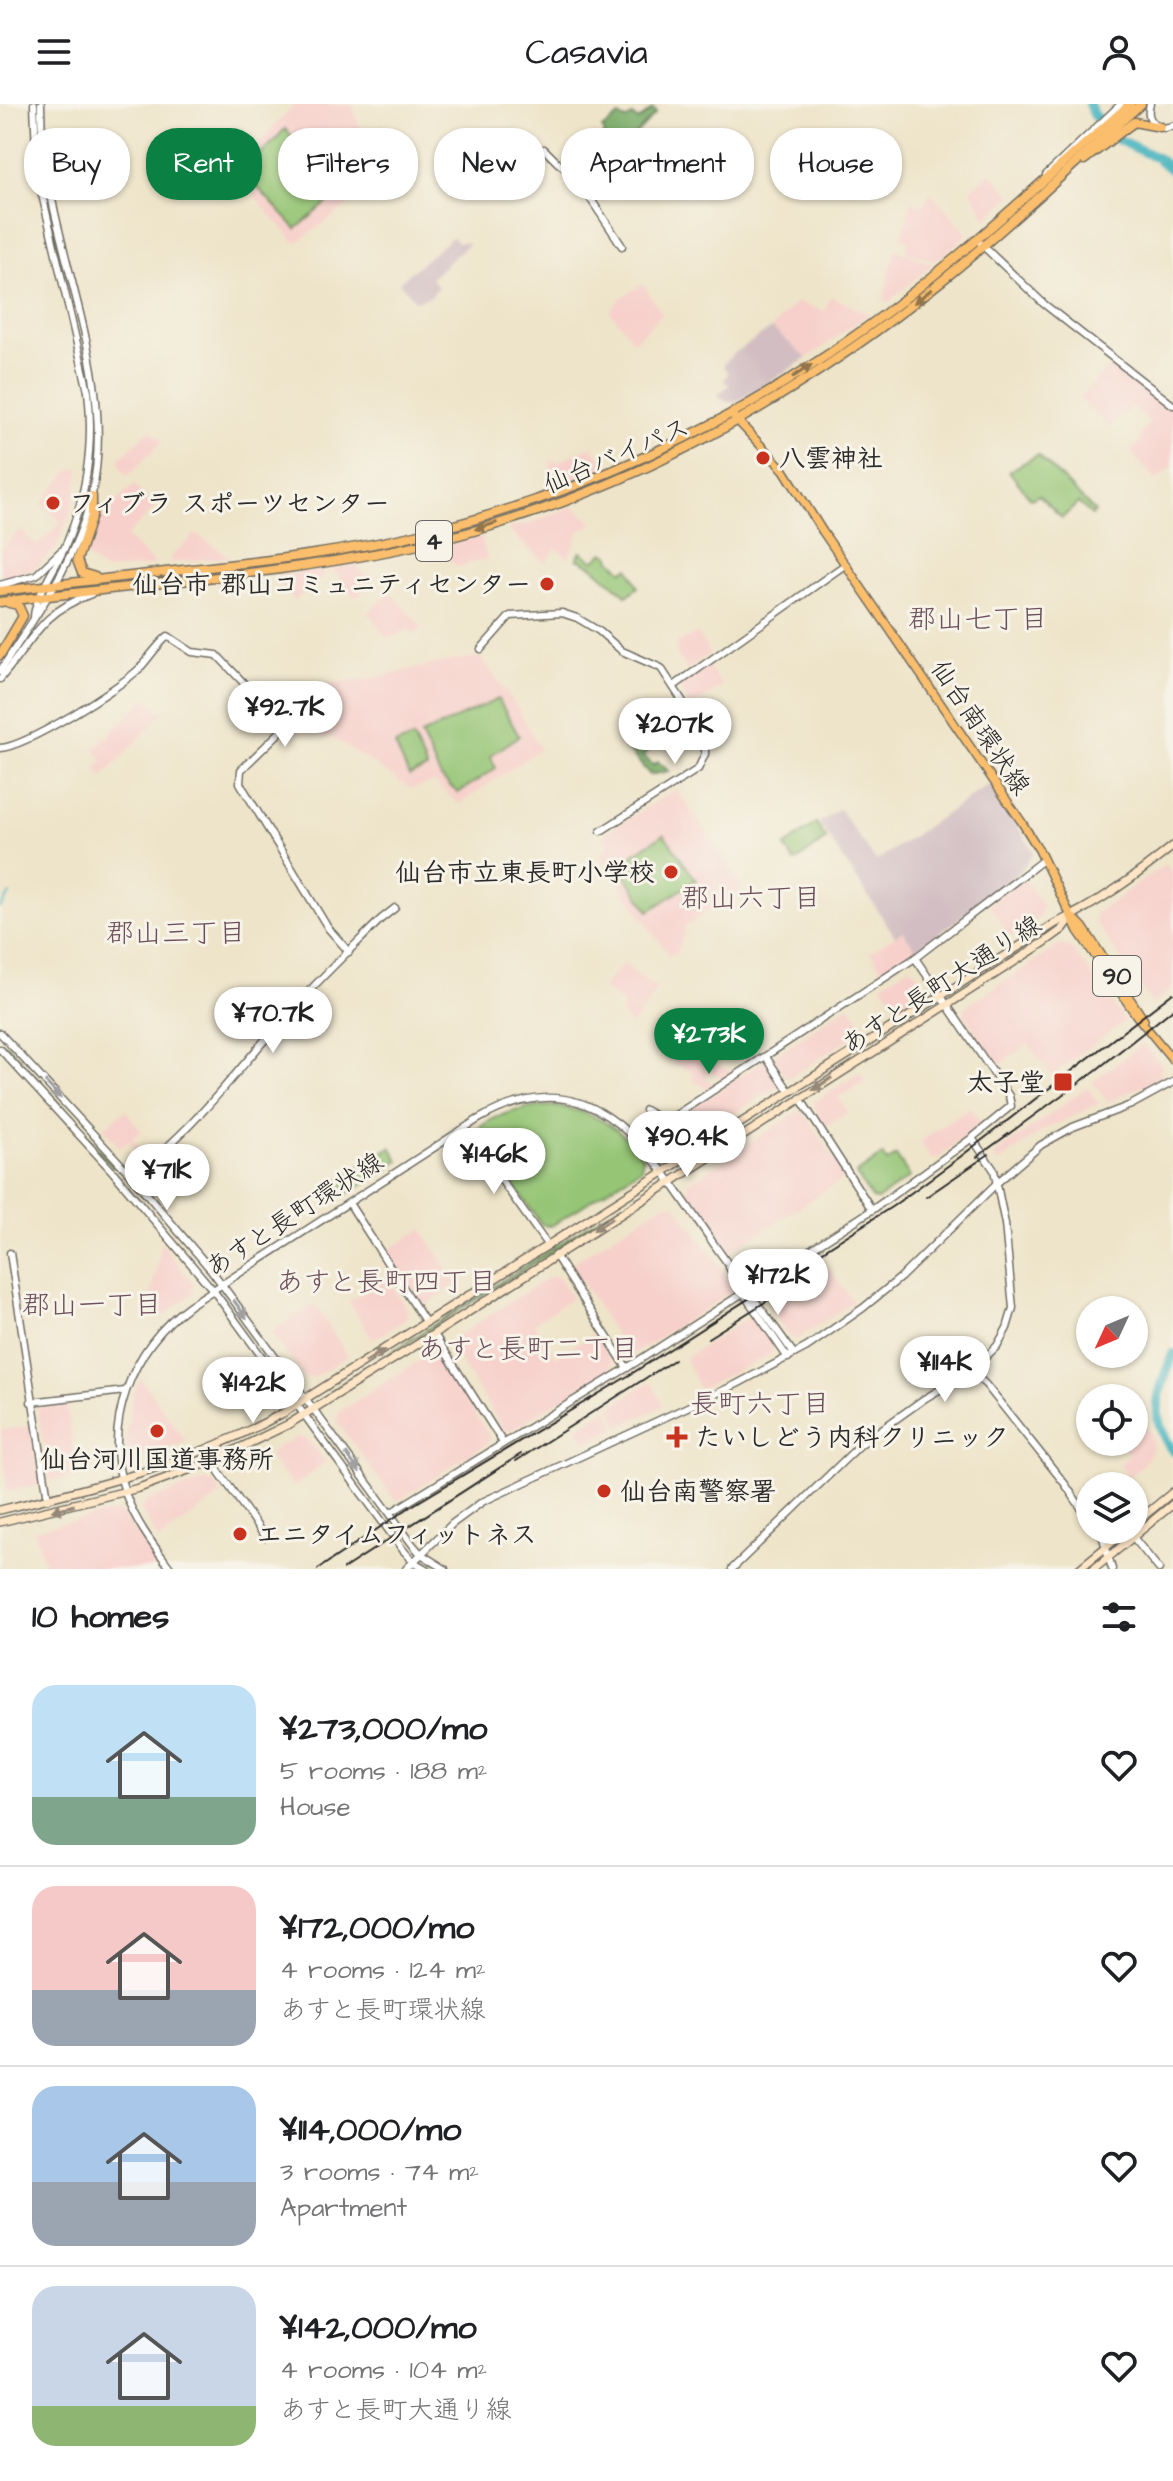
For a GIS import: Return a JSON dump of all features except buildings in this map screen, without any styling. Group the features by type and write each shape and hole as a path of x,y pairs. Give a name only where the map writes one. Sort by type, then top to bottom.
{"highway":[{"name":"仙台バイパス","path":"1118,120 1130,104"},
{"name":"仙台バイパス","path":"0,602 108,579 342,550 428,532 582,484 730,413 784,383 856,335 979,242 1042,181 1141,104"},
{"path":"1089,145 1118,120 1139,121 1160,127"},
{"name":"仙台バイパス","path":"0,591 102,590 276,569 430,542 489,526 579,495 655,463 738,422 814,377 859,345 1065,172 1089,145"},
{"path":"92,496 92,516 77,564 85,575 108,579"},
{"path":"0,602 18,605 23,616 0,655"}],"main road":[{"name":"仙台南環状線","path":"730,413 784,470 1021,821 1078,931 1173,1060"},
{"path":"1073,917 1173,846"},
{"name":"あすと長町大通り線","path":"0,1510 122,1481 209,1450 298,1405 789,1091 1058,922 1073,917"},
{"name":"あすと長町大通り線","path":"0,1522 125,1492 213,1461 314,1410 1061,931 1073,917"},
{"path":"1148,1513 1173,1492"},
{"path":"1148,1521 1173,1504"},
{"path":"1079,1569 1112,1544"},
{"path":"1094,1569 1120,1544"}],"street":[{"path":"34,104 37,173 88,391 90,418 86,482 48,591"},
{"path":"0,671 34,617 34,609 72,552 92,496 97,452 95,391 45,171 41,104"},
{"path":"1118,120 1121,104"},
{"path":"1150,104 1149,117 1160,127 1173,126"},
{"path":"545,150 576,177 622,246"},
{"path":"979,242 1051,310 1173,405"},
{"path":"0,585 36,575 66,544"},
{"path":"674,686 846,564"},
{"path":"0,679 46,619 68,603 102,590"},
{"path":"481,649 510,616 562,613 590,624 626,654 661,668 674,686 705,736 706,749 702,762 698,769 601,831"},
{"path":"0,748 24,740 115,687 139,669 168,636 192,652 217,655 280,721 277,736 241,770 240,783 328,928 349,952"},
{"path":"645,1110 665,1122 915,958 1043,860"},
{"path":"157,1156 198,1119 283,1018 395,908"},
{"path":"390,1513 627,1368 872,1210 1010,1108 1012,1103 915,958"},
{"path":"0,1033 129,1173 222,1285 421,1554 445,1569"},
{"path":"0,1049 113,1172 213,1290 398,1542 414,1562 426,1569"},
{"path":"766,1057 789,1091"},
{"path":"406,1569 459,1519 482,1502 791,1356 853,1315 900,1278 1024,1158 1059,1134 1139,1101 1173,1082"},
{"path":"800,1098 872,1210"},
{"name":"あすと長町環状線","path":"171,1569 139,1523 125,1492 117,1458 117,1432 125,1391 135,1368 154,1339 170,1321 213,1290 495,1110 525,1101 551,1099 575,1102 601,1111 629,1131 670,1181 791,1356"},
{"path":"465,1129 548,1246"},
{"path":"732,1569 861,1444 924,1399 971,1371 997,1346 1013,1308 998,1182 988,1159 972,1138"},
{"path":"349,1203 426,1323"},
{"path":"10,1253 48,1499"},
{"path":"555,1255 627,1368"},
{"path":"434,1334 503,1443"},
{"path":"971,1371 986,1385 1076,1500"},
{"path":"31,1402 125,1391"},
{"path":"209,1450 213,1461 265,1537"},
{"path":"1103,1544 1112,1569"},
{"path":"1139,1544 1159,1569"}],"shaded area":[{"path":"295,104 352,104 361,128 278,128 278,200 355,200 298,242 294,241 257,200 262,200 262,139"},
{"path":"990,172 1012,196 986,219 971,189"},
{"path":"930,192 968,234 936,261 906,251 908,241 902,238 912,201 924,205"},
{"path":"452,237 457,242 469,243 431,278 438,287 431,296 416,301 399,282"},
{"path":"894,251 933,264 888,302 884,300"},
{"path":"643,284 662,314 634,341 610,312 619,299"},
{"path":"830,296 869,314 807,358 772,328 796,302 825,311"},
{"path":"772,328 807,358 754,392 735,402 727,402 718,395 729,385 724,380 728,373 723,365 733,354"},
{"path":"1110,366 1116,366 1173,410 1173,466 1156,480 1131,452 1150,422 1131,407 1110,428 1079,398"},
{"path":"150,430 163,441 128,476 119,459"},
{"path":"591,446 607,466 562,484 551,470 550,460 558,462"},
{"path":"80,469 72,507 55,550 34,569 14,576 0,572 0,551 20,530 38,546 61,522 42,504 68,472"},
{"path":"134,484 154,508 126,537 155,565 106,571 85,556 99,506 106,512"},
{"path":"573,506 593,523 580,531 569,558 556,548 545,563 506,528 527,524"},
{"path":"196,534 231,557 169,563 172,556"},
{"path":"481,536 487,559 457,567 438,548"},
{"path":"355,564 371,583 355,598 332,568"},
{"path":"320,570 325,575 294,601 276,580 282,575"},
{"path":"390,592 422,628 415,634 409,629 387,639 368,612"},
{"path":"697,633 710,654 687,670 678,656 676,644"},
{"path":"481,657 518,709 540,749 459,804 434,782 411,789 330,736 324,739 296,700 311,695 320,684 365,680 453,660"},
{"path":"708,665 722,686 692,707 678,687"},
{"path":"146,698 163,713 103,777 96,769 103,760 95,749"},
{"path":"990,784 1034,852 1020,871 917,951 903,931 895,936 819,823 839,809 876,861"},
{"name":"仙台市立東長町小学校","path":"676,789 743,888 687,925 676,955 670,957 600,856 608,846 605,833"},
{"path":"1166,864 1173,872 1173,988 1153,1004 1095,922 1096,913"},
{"path":"1022,880 1026,881 1043,907 1039,918 1010,936 989,904"},
{"path":"903,931 917,951 884,973 870,952"},
{"path":"1060,945 1071,947 1125,1021 1052,1075 1028,1044 998,1066 964,1015 965,1007"},
{"path":"623,964 657,989 632,1025 622,1015 625,1005 602,988"},
{"path":"910,966 920,977 907,985 914,997 898,1008 882,984"},
{"path":"849,1005 866,1028 789,1078 785,1076 774,1060 775,1055"},
{"path":"1143,1044 1162,1066 1160,1077 1108,1102 1092,1082"},
{"path":"682,1046 732,1072 723,1079 710,1071 705,1079 715,1084 708,1089 692,1080 695,1073 668,1060"},
{"path":"763,1061 779,1085 669,1155 659,1152 648,1138"},
{"path":"860,1073 866,1082 838,1097 848,1112 828,1125 824,1124 814,1108 814,1102"},
{"path":"1087,1087 1099,1104 1045,1129 1000,1162 996,1161 993,1156"},
{"path":"970,1107 981,1124 937,1159 931,1158 921,1143 923,1139"},
{"path":"126,1110 141,1131 132,1139 146,1156 143,1159 129,1141 120,1148 103,1128"},
{"path":"799,1111 804,1113 846,1177 730,1252 687,1192 689,1183"},
{"path":"666,1203 676,1205 733,1285 732,1292 633,1354 627,1353 573,1268 575,1261"},
{"path":"422,1229 457,1284 428,1303 421,1302 388,1250"},
{"path":"162,1244 194,1284 192,1294 163,1316 150,1299"},
{"path":"828,1267 853,1302 798,1339 789,1337 769,1305"},
{"path":"551,1276 559,1278 572,1298 534,1323 555,1357 594,1333 613,1363 611,1368 510,1431 503,1429 451,1347 451,1340"},
{"path":"387,1278 408,1311 407,1318 373,1340 349,1301"},
{"path":"314,1304 348,1356 313,1378 303,1376 271,1332"},
{"path":"750,1317 759,1324 773,1345 770,1355 699,1389 685,1358"},
{"path":"430,1354 438,1356 490,1437 488,1443 399,1500 394,1499 337,1422 339,1412"},
{"path":"140,1378 186,1441 134,1461 126,1455 126,1434 133,1395"},
{"path":"651,1381 663,1406 620,1426 611,1406"},
{"path":"67,1403 75,1476 52,1481 37,1408"},
{"path":"608,1408 617,1428 585,1443 578,1428"},
{"path":"30,1426 40,1485 8,1491 0,1430"},
{"path":"1148,1430 1151,1433 1153,1444 1148,1458 1135,1472 1125,1472 1119,1465 1128,1456 1148,1456"},
{"path":"297,1437 307,1439 325,1462 294,1487 268,1456 274,1449"},
{"path":"204,1481 214,1483 222,1494 159,1540 141,1511 145,1502"},
{"path":"114,1512 125,1515 158,1566 149,1569 47,1569 34,1530"}],"green space":[{"path":"653,109 656,113 642,128 603,128 619,116 625,120 632,116 638,121"},
{"path":"278,137 278,200 331,200 296,229 262,192 262,154"},
{"path":"1038,455 1095,512 1092,515 1078,503 1062,518 1039,495 1031,499 1009,471"},
{"path":"581,552 594,561 604,552 623,571 629,568 638,587 627,596 592,566 577,559"},
{"path":"498,699 519,736 490,756 496,768 458,793 441,778 421,735"},
{"path":"656,719 663,725 655,733 659,738 643,756 653,765 658,762 669,771 650,775 619,739 623,734 634,745 652,730"},
{"path":"413,738 427,769 409,776 395,745"},
{"path":"816,823 826,839 795,862 785,847"},
{"path":"664,834 696,880 649,911 618,864"},
{"path":"6,1043 114,1166 2,1046"},
{"path":"550,1106 577,1111 603,1121 625,1137 643,1158 641,1168 551,1226 542,1225 478,1135 480,1127 505,1114"},
{"path":"391,1147 399,1161 349,1193 339,1183 340,1179"},
{"path":"883,1155 887,1162 896,1156 910,1177 877,1200 872,1199 856,1174"},
{"path":"625,1206 328,1393 602,1216"}],"waterway":[{"path":"1089,104 1094,115 1119,140 1157,158 1173,171"},
{"path":"0,908 10,894"},
{"path":"1173,1354 1158,1403 1160,1426 1173,1451"}],"railway":[{"path":"318,1569 410,1507 628,1376 893,1206 1173,993"},
{"path":"977,1157 1095,1071 1173,1009"},
{"path":"926,1197 989,1154"},
{"path":"708,1338 789,1287"},
{"path":"516,1461 674,1360"},
{"path":"343,1569 521,1454"}],"place":[{"name":"八雲神社","path":"763,458"},
{"name":"フィブラ スポーツセンター","path":"53,503"},
{"name":"仙台市 郡山コミュニティセンター","path":"547,584"},
{"name":"仙台市立東長町小学校","path":"671,872"},
{"name":"太子堂","path":"1063,1082"},
{"name":"仙台河川国道事務所","path":"157,1431"},
{"name":"たいしどう内科クリニック","path":"677,1437"},
{"name":"仙台南警察署","path":"604,1491"},
{"name":"エニタイムフィットネス","path":"240,1534"}],"district":[{"name":"郡山七丁目","path":"978,618"},
{"name":"郡山六丁目","path":"751,897"},
{"name":"郡山三丁目","path":"176,932"},
{"name":"あすと長町四丁目","path":"386,1281"},
{"name":"郡山一丁目","path":"92,1304"},
{"name":"あすと長町二丁目","path":"528,1348"},
{"name":"長町六丁目","path":"760,1403"}]}
